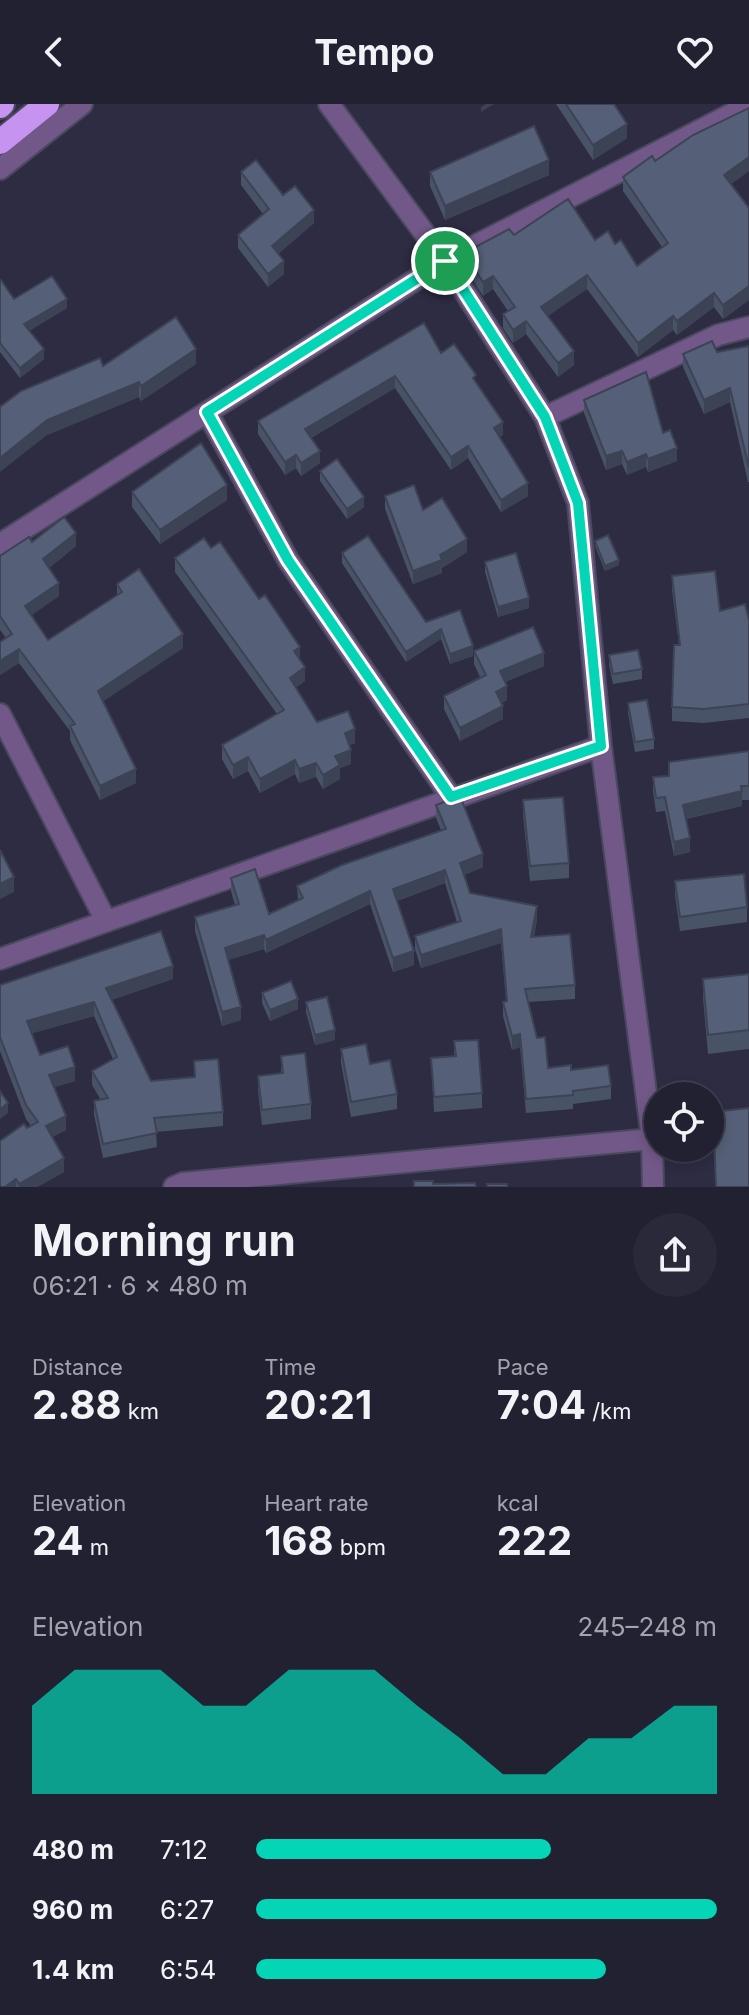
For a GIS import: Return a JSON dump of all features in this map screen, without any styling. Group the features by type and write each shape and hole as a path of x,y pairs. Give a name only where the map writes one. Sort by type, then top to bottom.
{"highway":[{"path":"0,142 47,104"}],"street":[{"path":"0,169 82,104"},
{"path":"329,104 445,261 545,417 578,503 601,746 645,1082"},
{"path":"0,544 445,261 749,105"},
{"path":"545,417 718,335 749,327"},
{"path":"207,412 288,560 451,797"},
{"path":"0,714 106,921"},
{"path":"0,959 601,746"},
{"path":"174,1187 183,1183 644,1140"},
{"path":"652,1162 653,1187"}],"building":[{"path":"566,104 614,104 627,124 593,145"},
{"path":"749,108 749,157 724,175 749,208 749,286 723,305 714,293 677,321 673,316 638,343 587,275 541,307 574,351 558,363 526,321 513,330 503,314 515,307 493,276 483,282 464,253 509,229 514,235 568,199 595,240 608,231 615,244 621,240 637,266 668,243 623,177 652,156 655,161 693,135"},
{"path":"534,126 549,160 445,206 430,172"},
{"path":"256,160 283,195 295,186 314,210 272,246 284,261 268,274 238,235 269,209 241,172"},
{"path":"52,276 67,299 24,324 44,349 20,368 0,343 0,281 14,299"},
{"path":"176,317 196,349 141,386 139,382 47,420 0,458 0,407 21,391 100,358 103,366"},
{"path":"424,323 441,353 454,344 476,375 473,378 503,422 494,428 528,483 501,500 468,446 451,457 395,376 305,429 320,451 301,463 296,455 285,462 258,421"},
{"path":"712,341 717,352 749,346 749,468 730,388 704,400 683,354"},
{"path":"646,372 663,433 670,430 677,448 648,459 646,454 627,462 622,451 606,456 584,400"},
{"path":"201,443 227,485 160,530 132,492"},
{"path":"337,459 364,497 347,509 320,471"},
{"path":"414,485 423,510 442,498 467,539 440,555 442,560 413,571 385,496"},
{"path":"64,517 76,533 43,559 59,583 25,606 48,640 122,592 117,584 139,569 183,634 98,691 136,769 100,786 70,726 75,724 19,649 0,661 0,642 12,634 0,616 0,556 29,537 32,542"},
{"path":"608,535 619,560 605,566 595,541"},
{"path":"368,536 426,622 460,610 473,646 450,654 441,629 406,652 342,553"},
{"path":"204,538 211,548 220,542 259,599 265,595 300,647 294,651 305,667 290,678 317,722 348,711 355,729 345,733 351,750 335,756 340,765 323,775 316,763 299,769 295,760 260,779 248,757 233,765 222,745 284,710 175,558"},
{"path":"516,553 529,598 498,607 485,562"},
{"path":"715,571 720,611 745,604 749,620 749,704 704,709 672,707 674,645 680,645 672,576"},
{"path":"533,627 544,653 500,671 507,686 496,692 503,706 460,728 444,696 486,675 474,651"},
{"path":"638,650 642,669 613,674 609,655"},
{"path":"647,700 654,739 635,742 628,703"},
{"path":"749,751 749,786 741,786 742,791 683,805 690,838 674,842 665,797 656,798 653,777 669,776 669,762"},
{"path":"460,796 483,854 460,863 470,893 537,906 531,937 570,934 575,985 525,989 537,1038 545,1037 548,1068 571,1065 571,1070 608,1065 611,1086 573,1091 573,1095 526,1099 520,1034 512,1036 503,1002 507,1001 501,929 421,955 415,936 461,921 445,870 393,889 414,951 393,958 370,891 266,940 264,935 225,948 241,1007 222,1012 195,917 239,904 231,878 255,869 269,914 303,898 297,886 342,865 446,829 436,805"},
{"path":"563,797 569,863 530,866 523,800"},
{"path":"0,850 14,877 0,884"},
{"path":"744,874 747,907 680,917 675,881"},
{"path":"161,931 173,966 106,988 151,1081 195,1077 194,1061 218,1059 223,1112 154,1118 157,1133 103,1144 94,1101 108,1098 92,1071 117,1057 94,1002 27,1021 40,1055 68,1046 75,1067 49,1075 66,1116 46,1126 64,1158 19,1184 16,1179 0,1187 0,1141 24,1124 27,1128 38,1122 26,1105 0,1037 0,985"},
{"path":"749,974 749,1030 708,1035 703,979"},
{"path":"291,981 298,999 270,1010 262,993"},
{"path":"327,997 335,1030 315,1035 306,1002"},
{"path":"478,1040 482,1093 434,1097 431,1058 456,1056 454,1041"},
{"path":"366,1044 370,1064 390,1060 397,1094 351,1102 341,1049"},
{"path":"305,1053 311,1104 262,1110 258,1076 283,1073 281,1056"},
{"path":"0,1091 8,1103 0,1109"},
{"path":"749,1108 749,1187 716,1187 715,1162 724,1162 724,1111"},
{"path":"414,1181 475,1183 476,1187 414,1187"},
{"path":"487,1184 507,1184 507,1187 488,1187"}],"route":[{"path":"445,261 545,417 578,503 601,746 451,797 288,560 207,412 445,261"}]}
